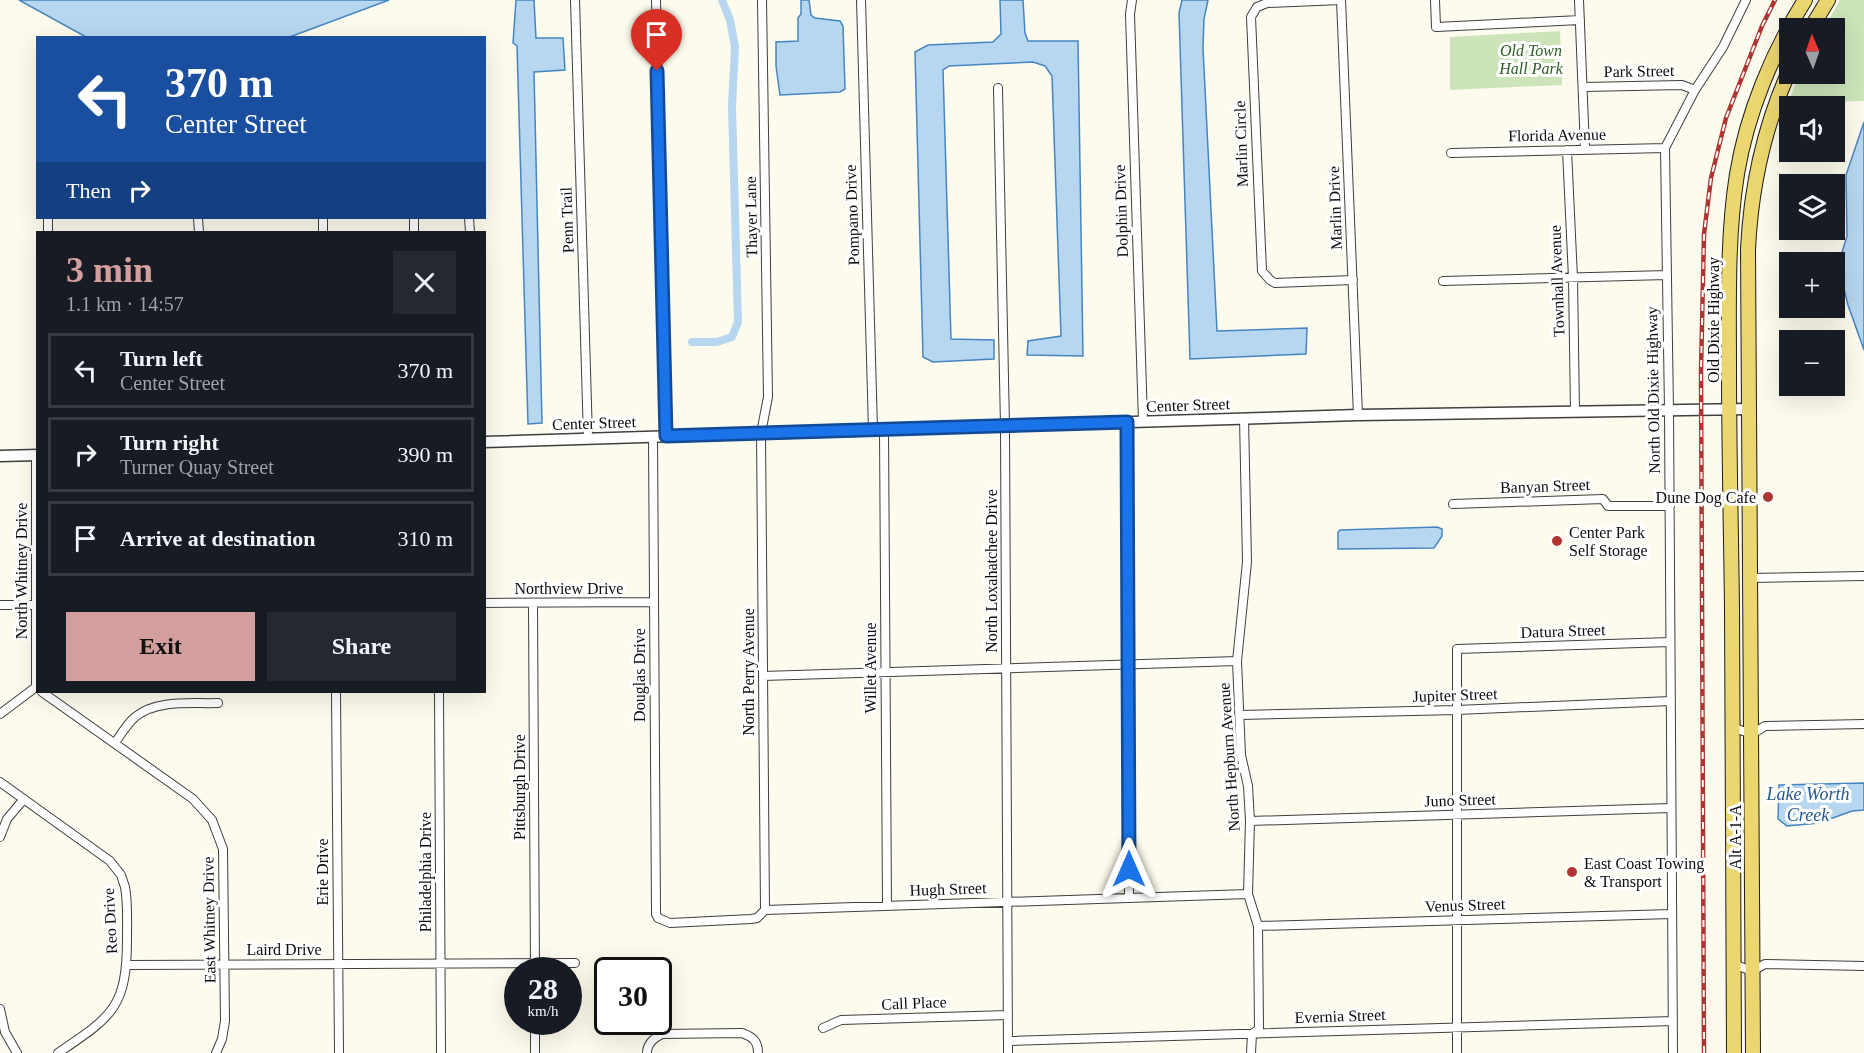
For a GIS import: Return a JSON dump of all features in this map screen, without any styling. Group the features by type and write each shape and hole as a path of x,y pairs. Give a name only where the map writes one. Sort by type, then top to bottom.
{"main road":[{"name":"Old Dixie Highway","path":"1732,654 1729,258 1737,171 1766,75 1805,0"},
{"path":"1817,18 1828,0"},
{"path":"1750,578 1748,249 1750,215 1766,133 1784,84"},
{"name":"Alt A-1-A","path":"1750,578 1753,1053"},
{"name":"Alt A-1-A","path":"1732,654 1734,1053"}],"street":[{"name":"Penn Trail","path":"575,0 588,438"},
{"path":"656,0 666,436"},
{"name":"Thayer Lane","path":"761,433 768,397 762,0"},
{"name":"Pompano Drive","path":"861,0 878,430"},
{"name":"Dolphin Drive","path":"1132,0 1130,14 1143,421"},
{"name":"Marlin Circle","path":"1341,0 1268,3 1257,7 1251,17 1262,272 1275,283 1353,280"},
{"name":"Marlin Drive","path":"1341,0 1358,415"},
{"path":"1435,0 1436,27 1580,20"},
{"path":"1579,0 1585,149"},
{"name":"North Old Dixie Highway","path":"1673,1053 1670,506 1665,148 1695,90 1723,47 1746,0"},
{"name":"Park Street","path":"1583,87 1682,85 1695,90"},
{"name":"North Loxahatchee Drive","path":"999,88 1005,426 1008,1053"},
{"name":"Florida Avenue","path":"1451,153 1665,148"},
{"name":"Townhall Avenue","path":"1567,150 1573,278 1575,412"},
{"path":"1443,281 1667,274"},
{"name":"Center Street","path":"486,441 1358,415 1749,409"},
{"name":"North Hepburn Avenue","path":"1244,418 1247,562 1237,661 1241,755 1248,786 1250,821 1248,894 1258,926 1259,1029 1252,1034 1251,1053"},
{"path":"1127,422 1129,898"},
{"name":"Willet Avenue","path":"878,430 885,671 887,906"},
{"name":"North Perry Avenue","path":"761,433 765,910"},
{"name":"Douglas Drive","path":"653,436 656,914"},
{"path":"0,456 36,455"},
{"name":"Banyan Street","path":"1453,504 1603,499 1608,506 1670,506"},
{"path":"1750,578 1864,576"},
{"name":"Northview Drive","path":"486,603 654,602"},
{"name":"Pittsburgh Drive","path":"533,603 535,957"},
{"path":"0,605 36,605"},
{"name":"Datura Street","path":"1457,710 1457,649 1670,642"},
{"path":"763,676 1237,661"},
{"path":"0,714 36,691"},
{"name":"East Whitney Drive","path":"45,693 193,798 205,810 218,831 225,861 225,1021 222,1039 216,1053"},
{"name":"Erie Drive","path":"336,693 339,1053"},
{"name":"Philadelphia Drive","path":"439,693 441,1053"},
{"name":"Jupiter Street","path":"1240,715 1457,710 1671,701"},
{"path":"115,743 130,722 151,708 163,705 218,703"},
{"path":"1457,710 1457,1053"},
{"path":"1731,727 1752,734 1765,726 1864,724"},
{"name":"Reo Drive","path":"0,782 105,856 118,870 126,893 127,965 121,994 108,1016 94,1029 58,1053"},
{"path":"0,837 7,819 24,799"},
{"name":"Juno Street","path":"1250,821 1671,808"},
{"name":"Hugh Street","path":"656,914 658,918 670,923 751,920 757,918 765,910 1248,894"},
{"name":"Venus Street","path":"1258,926 1672,914"},
{"name":"Laird Drive","path":"127,965 440,963 504,966"},
{"path":"1733,964 1752,971 1766,964 1864,966"},
{"path":"0,1009 5,1032 17,1053"},
{"name":"Call Place","path":"823,1028 842,1020 1008,1015"},
{"name":"Evernia Street","path":"1008,1041 1673,1021"},
{"path":"648,1053 647,1048 654,1038 662,1034 742,1033 754,1038 758,1046 758,1053"},
{"path":"535,1035 536,1053"}],"green space":[{"path":"1840,0 1864,0 1864,101 1845,102 1845,96 1791,96 1795,84 1845,84 1845,18 1830,18"},
{"name":"Old Town Hall Park","path":"1560,31 1562,85 1450,90 1450,37"}],"water":[{"path":"19,0 389,0 292,36 84,36"},
{"path":"516,0 534,0 536,38 563,38 565,70 534,72 542,423 528,424 517,46 513,43"},
{"path":"801,0 809,0 811,15 815,18 840,21 843,26 845,89 840,92 780,95 776,66 776,42 798,41"},
{"path":"1000,0 1023,0 1025,33 1028,41 1078,41 1083,356 1027,355 1028,341 1061,336 1052,76 1045,66 1033,62 949,66 943,70 951,339 994,340 994,359 933,362 923,357 915,52 928,45 993,42 1001,34"},
{"path":"1182,0 1208,0 1204,19 1203,48 1217,331 1307,328 1306,354 1190,359 1179,13"},
{"path":"1864,122 1864,350 1845,293 1845,252 1842,252 1847,236 1846,175"},
{"path":"1437,527 1442,529 1442,536 1434,548 1338,549 1340,530"},
{"name":"Lake Worth Creek","path":"1864,783 1864,810 1852,811 1819,823 1787,826 1778,819 1779,785"}],"waterway":[{"path":"692,342 717,342 732,337 738,322 732,106 735,47 730,20 722,0"}],"railway":[{"path":"1704,1053 1701,371 1704,234 1711,178 1726,118 1762,26 1775,0"}],"place":[{"name":"Dune Dog Cafe","path":"1768,497"},
{"name":"Center Park Self Storage","path":"1557,541"},
{"name":"East Coast Towing & Transport","path":"1572,872"}],"route":[{"path":"657,71 666,436 1127,422 1129,869"}]}
